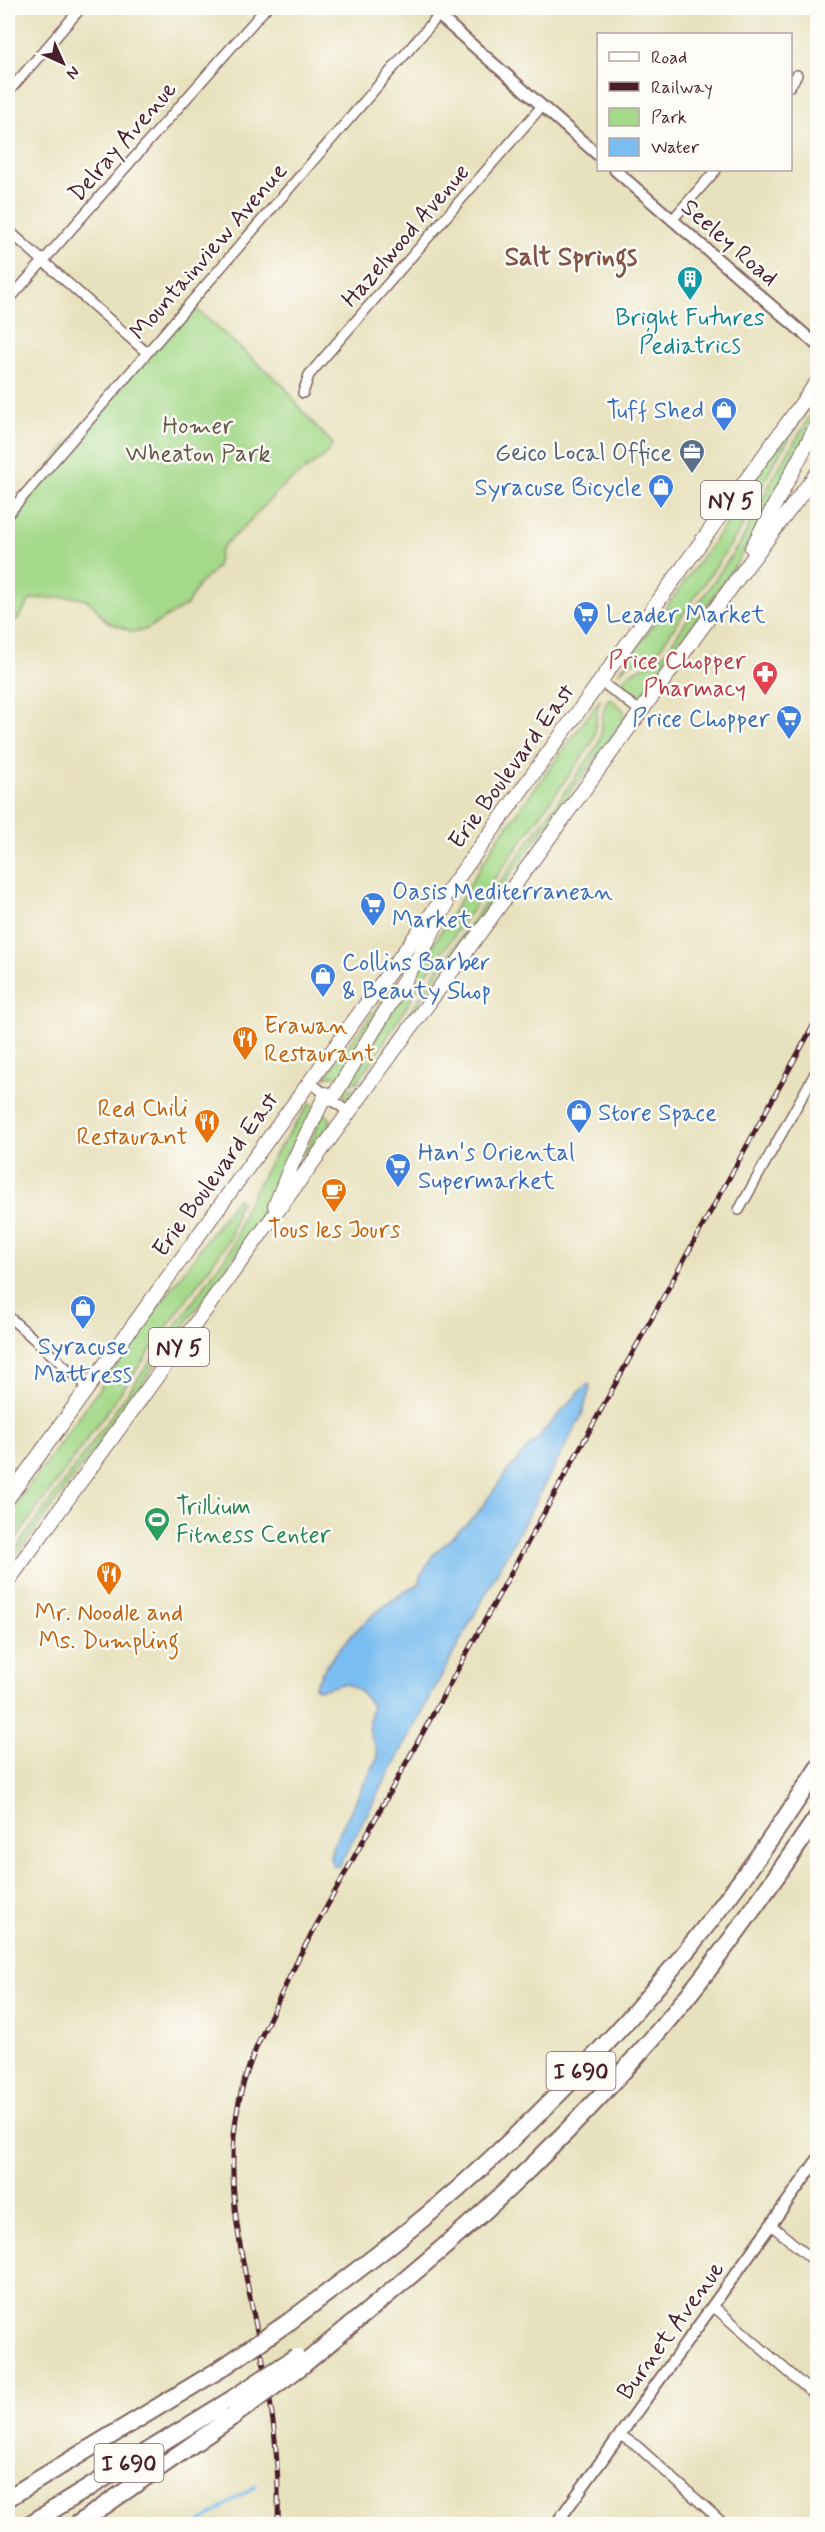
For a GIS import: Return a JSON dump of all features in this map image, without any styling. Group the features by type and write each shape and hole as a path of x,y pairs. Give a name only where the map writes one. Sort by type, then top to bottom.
{"highway":[{"name":"I 690","path":"8,2498 222,2368 290,2321 388,2247 458,2189 591,2060 651,1995 718,1911 818,1768"},
{"name":"I 690","path":"30,2524 230,2409 385,2296 487,2208 636,2058 757,1905 818,1816"},
{"path":"78,2524 230,2409"},
{"path":"8,2492 29,2484"}],"main road":[{"name":"Erie Boulevard East","path":"8,1498 818,381"},
{"path":"735,582 818,423"},
{"name":"NY 5","path":"8,1581 640,711 818,472"},
{"path":"268,1225 292,1164 329,1097 427,943 467,866"}],"street":[{"path":"8,92 81,8"},
{"name":"Delray Avenue","path":"8,301 266,8"},
{"path":"434,11 597,154"},
{"name":"Mountainview Avenue","path":"8,514 147,353 434,11"},
{"path":"792,83 797,75"},
{"name":"Hazelwood Avenue","path":"303,393 309,375 542,106"},
{"name":"Seeley Road","path":"616,171 818,346"},
{"path":"672,220 715,171"},
{"path":"8,230 147,353"},
{"path":"600,681 640,711"},
{"path":"739,1210 818,1068"},
{"path":"310,1082 349,1113"},
{"path":"8,1316 88,1387"},
{"name":"Burnet Avenue","path":"556,2524 818,2159"},
{"path":"771,2225 818,2265"},
{"path":"713,2306 818,2398"},
{"path":"620,2435 637,2446 724,2524"}],"green space":[{"name":"Homer Wheaton Park","path":"189,303 285,387 302,411 333,444 324,456 282,487 225,544 220,551 217,567 198,586 187,605 145,630 131,632 110,623 91,603 71,597 31,599 16,621 8,624 8,514"},
{"path":"817,390 817,394 772,466 741,529 659,650 651,656 628,664 618,674 726,524 749,485"},
{"path":"817,405 817,416 737,563 644,692 634,695 620,684 630,674 662,657 742,540 776,472"},
{"path":"601,698 592,743 428,972 357,1082 348,1084 495,843"},
{"path":"609,698 623,710 623,721 450,958 358,1095 352,1098 345,1096 343,1093 345,1089 356,1089 370,1075 439,967 596,748 601,736 604,710"},
{"path":"397,980 340,1079 333,1075 325,1077"},
{"path":"310,1103 316,1106 249,1236 8,1568 8,1560 233,1246 245,1208 275,1154"},
{"path":"324,1112 332,1121 300,1163"},
{"path":"237,1198 241,1202 237,1208 230,1239 8,1550 8,1515"}],"water":[{"path":"589,1384 590,1388 582,1415 339,1866 333,1866 330,1858 332,1847 378,1757 369,1730 372,1706 364,1695 345,1683 321,1690 314,1687 334,1655 360,1627 404,1592 420,1583 422,1574 433,1555 477,1514 506,1473"}],"waterway":[{"path":"198,2524 256,2485"}],"railway":[{"path":"278,2524 277,2466 273,2422 242,2257 233,2182 233,2144 238,2106 249,2067 264,2029 300,1955 818,1017"}],"place":[{"name":"Bright Futures Pediatrics","path":"690,302"},
{"name":"Tuff Shed","path":"724,433"},
{"name":"Geico Local Office","path":"692,475"},
{"name":"Syracuse Bicycle","path":"661,510"},
{"name":"Leader Market","path":"586,637"},
{"name":"Price Chopper Pharmacy","path":"765,697"},
{"name":"Price Chopper","path":"789,741"},
{"name":"Oasis Mediterranean Market","path":"373,928"},
{"name":"Collins Barber & Beauty Shop","path":"323,999"},
{"name":"Erawan Restaurant","path":"245,1062"},
{"name":"Store Space","path":"579,1135"},
{"name":"Red Chili Restaurant","path":"207,1145"},
{"name":"Han's Oriental Supermarket","path":"398,1189"},
{"name":"Tous les Jours","path":"334,1214"},
{"name":"Syracuse Mattress","path":"83,1331"},
{"name":"Trillium Fitness Center","path":"157,1543"},
{"name":"Mr. Noodle and Ms. Dumpling","path":"109,1597"}],"district":[{"name":"Salt Springs","path":"571,256"}]}
